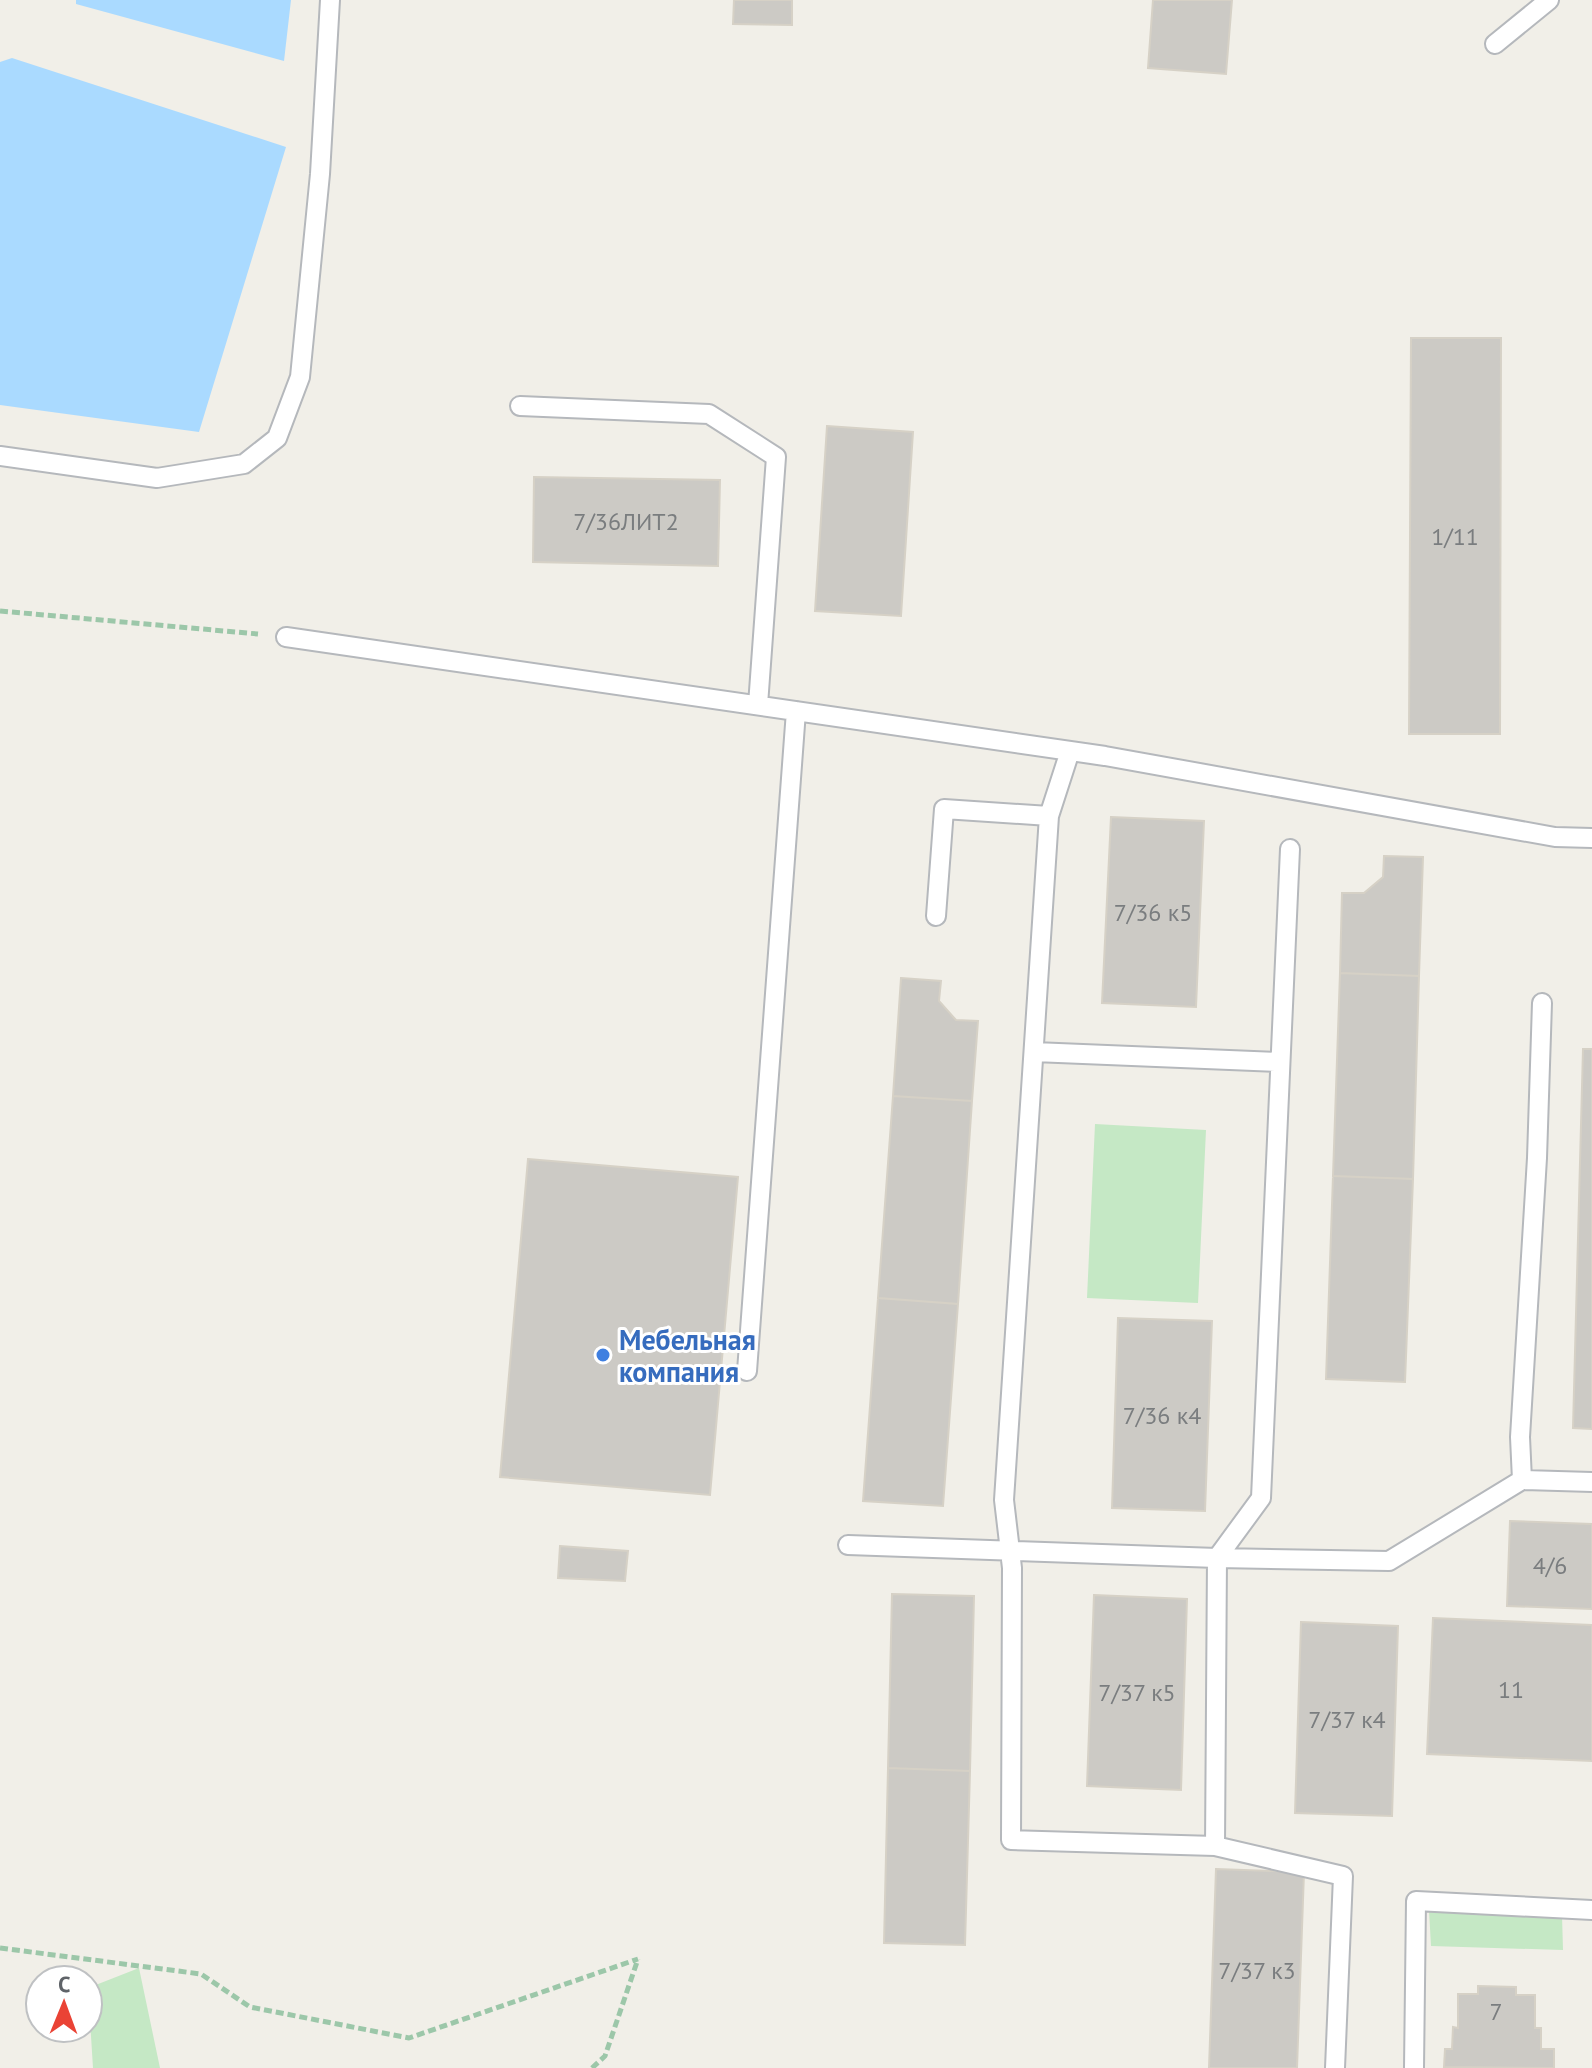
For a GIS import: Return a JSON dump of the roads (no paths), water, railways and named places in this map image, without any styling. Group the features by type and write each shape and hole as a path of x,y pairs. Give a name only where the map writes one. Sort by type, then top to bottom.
{"lane":[{"path":"0,456 157,478 244,464 277,438 300,377 320,174 330,0"},
{"path":"1495,44 1549,0"},
{"path":"520,406 709,414 776,457 758,705"},
{"path":"286,637 1070,751 1555,837 1592,838"},
{"path":"747,1371 796,711"},
{"path":"1070,751 1049,816 1004,1500 1010,1551 1011,1840 1215,1846 1343,1876 1335,2068"},
{"path":"936,916 944,809 1049,816"},
{"path":"1215,1846 1217,1558 1261,1498 1290,849"},
{"path":"1522,1480 1520,1437 1537,1158 1542,1003"},
{"path":"1034,1052 1280,1062"},
{"path":"848,1545 1389,1561 1522,1480 1592,1482"},
{"path":"1414,2068 1416,1901 1592,1910"}],"water":[{"path":"76,0 291,0 284,61 76,4"},
{"path":"12,58 286,147 199,432 0,405 0,62"}],"place":[{"name":"Мебельная компания","path":"603,1355"}]}
